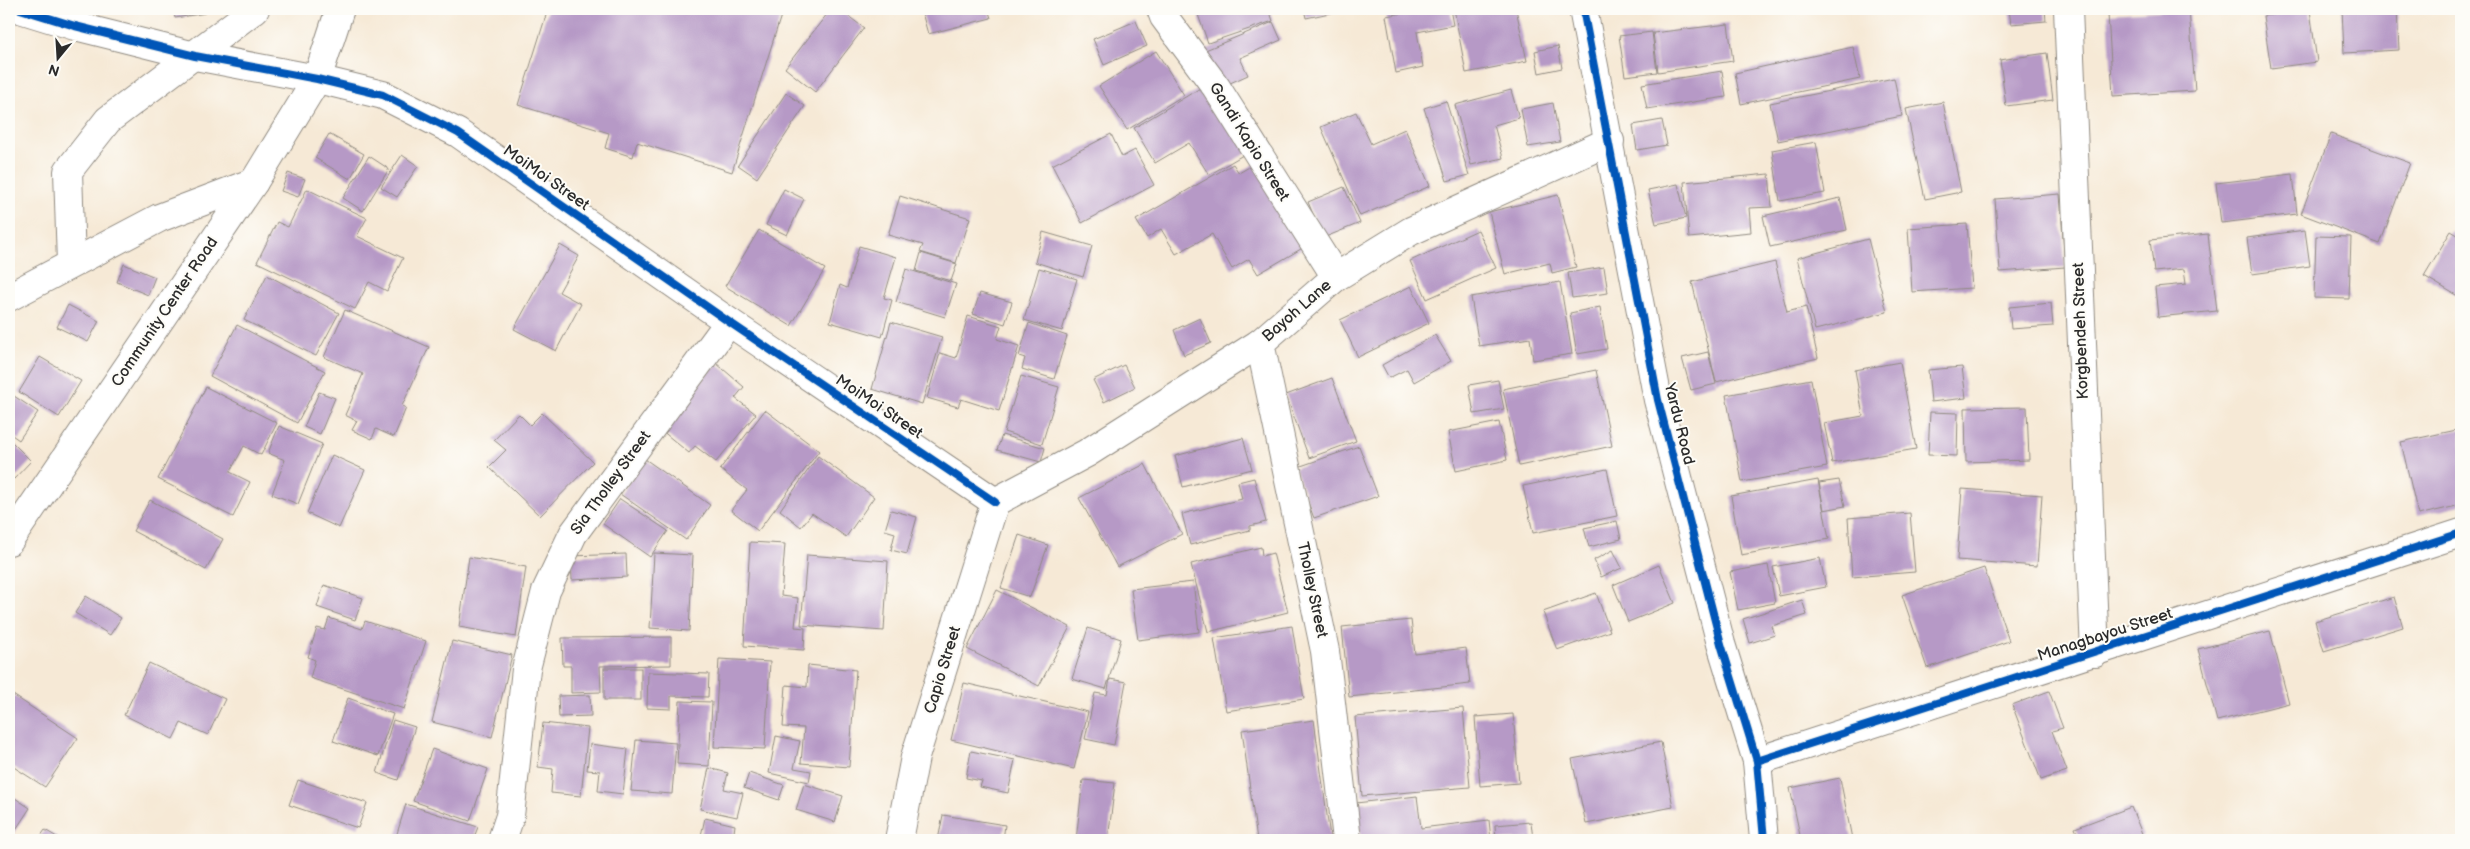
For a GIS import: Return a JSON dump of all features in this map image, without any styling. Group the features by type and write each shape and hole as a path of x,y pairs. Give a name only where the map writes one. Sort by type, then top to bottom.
{"street":[{"name":"MoiMoi Street","path":"20,9 75,26 195,56 383,95 458,133 729,322 996,502"},
{"path":"71,264 68,171 108,120 255,9"},
{"name":"Community Center Road","path":"9,541 254,182 317,80 340,9"},
{"name":"Gandi Kapio Street","path":"1161,9 1164,17 1216,87 1336,277"},
{"name":"Yardu Road","path":"1583,9 1610,141 1658,400 1721,644 1757,761 1764,840"},
{"name":"Korgbendeh Street","path":"2068,9 2095,653"},
{"name":"Bayoh Lane","path":"996,502 1086,454 1260,343 1336,277 1411,231 1610,141"},
{"path":"9,297 159,218 254,182"},
{"name":"Sia Tholley Street","path":"502,840 510,816 526,669 546,592 573,534 729,322"},
{"name":"Tholley Street","path":"1260,343 1325,651 1347,840"},
{"name":"Capio Street","path":"899,840 915,757 996,502"},
{"name":"Managbayou Street","path":"1757,761 2461,533"}],"building":[{"path":"173,9 206,9 206,13 175,18"},
{"path":"548,9 783,9 732,172 637,142 633,157 605,148 609,133 518,105"},
{"path":"831,9 839,9 864,28 815,92 785,68"},
{"path":"921,9 988,9 991,18 928,34"},
{"path":"1196,9 1269,9 1273,21 1208,43"},
{"path":"1304,9 1344,9 1344,10 1306,18"},
{"path":"1428,9 1450,9 1453,25 1417,32 1423,67 1396,73 1386,16"},
{"path":"1454,9 1516,9 1527,61 1466,73"},
{"path":"2009,9 2045,9 2046,21 2011,24"},
{"path":"2189,9 2195,91 2113,96 2108,14"},
{"path":"2342,9 2397,9 2399,50 2344,53"},
{"path":"2310,10 2317,62 2271,68 2263,16"},
{"path":"1136,21 1147,46 1104,65 1093,39"},
{"path":"1273,22 1281,40 1240,58 1248,75 1219,88 1203,51"},
{"path":"1728,24 1733,61 1658,72 1653,33"},
{"path":"1652,32 1657,72 1625,76 1619,36"},
{"path":"1558,46 1562,68 1539,73 1535,51"},
{"path":"1853,47 1860,79 1741,104 1735,73"},
{"path":"1156,51 1184,95 1127,130 1099,86"},
{"path":"2047,53 2053,100 2006,106 2000,60"},
{"path":"1722,71 1726,97 1647,109 1642,84"},
{"path":"1894,78 1902,116 1778,141 1770,103"},
{"path":"1207,84 1248,152 1209,175 1189,143 1155,163 1134,128"},
{"path":"1511,90 1519,118 1494,125 1503,158 1471,165 1455,105"},
{"path":"786,93 805,106 757,178 738,165"},
{"path":"1446,101 1469,175 1447,181 1424,108"},
{"path":"1943,102 1961,192 1925,199 1906,109"},
{"path":"1553,103 1560,142 1528,147 1521,109"},
{"path":"1356,112 1371,144 1405,129 1430,186 1360,216 1321,127"},
{"path":"1662,120 1667,145 1637,150 1633,125"},
{"path":"329,134 364,154 350,179 315,158"},
{"path":"1111,134 1122,157 1135,150 1154,185 1082,223 1052,165"},
{"path":"2331,134 2410,163 2380,244 2301,214"},
{"path":"1816,142 1825,193 1780,201 1772,150"},
{"path":"402,155 418,166 397,197 381,187"},
{"path":"369,156 389,169 363,211 343,198"},
{"path":"1256,163 1306,246 1258,274 1249,259 1232,269 1212,234 1176,254 1161,229 1147,238 1136,220 1233,164 1239,173"},
{"path":"288,173 305,179 298,197 281,191"},
{"path":"1769,174 1772,207 1749,208 1751,232 1689,238 1684,182"},
{"path":"2293,174 2297,214 2221,223 2216,183"},
{"path":"1678,184 1686,218 1656,224 1648,190"},
{"path":"1344,187 1360,223 1323,238 1308,202"},
{"path":"307,189 367,218 357,236 403,258 387,291 369,282 355,309 257,262 277,222 288,227"},
{"path":"784,189 804,199 787,235 766,225"},
{"path":"2060,194 2065,267 2000,272 1995,199"},
{"path":"1558,195 1576,267 1552,273 1550,263 1505,274 1489,212"},
{"path":"900,196 970,218 956,263 920,252 923,245 888,235"},
{"path":"1840,198 1847,230 1770,247 1763,216"},
{"path":"1967,224 1972,288 1912,292 1908,228"},
{"path":"759,230 825,269 791,326 725,286"},
{"path":"1478,230 1496,268 1427,299 1410,261"},
{"path":"2305,230 2310,266 2252,274 2247,238"},
{"path":"2451,231 2461,237 2461,298 2424,276"},
{"path":"1043,232 1092,246 1083,277 1035,262"},
{"path":"2208,234 2217,311 2158,317 2155,287 2186,284 2184,269 2154,272 2150,240"},
{"path":"2316,236 2351,237 2349,299 2314,298"},
{"path":"1868,239 1887,312 1815,330 1797,258"},
{"path":"560,245 579,256 559,292 581,304 556,351 514,329"},
{"path":"859,246 896,257 884,298 892,300 882,337 830,322 840,285 847,288"},
{"path":"921,253 957,264 951,281 916,271"},
{"path":"1775,262 1787,312 1806,307 1818,358 1716,382 1692,282"},
{"path":"124,264 155,277 148,295 117,282"},
{"path":"1604,267 1608,293 1572,298 1568,273"},
{"path":"1039,268 1077,279 1062,331 1024,320"},
{"path":"906,269 956,284 945,317 896,302"},
{"path":"267,275 339,313 316,356 244,320"},
{"path":"1560,282 1572,354 1533,360 1530,338 1479,346 1471,297"},
{"path":"1411,286 1429,323 1358,357 1340,320"},
{"path":"980,293 1012,302 1005,324 973,314"},
{"path":"2051,303 2053,326 2011,329 2009,307"},
{"path":"68,305 99,321 88,342 57,327"},
{"path":"1600,307 1607,349 1577,354 1570,313"},
{"path":"345,310 429,347 402,406 406,408 394,437 376,429 372,439 352,430 357,421 345,415 363,374 324,357"},
{"path":"968,316 1001,326 997,339 1019,346 999,411 961,399 958,407 927,398 940,353 956,358"},
{"path":"1200,318 1211,343 1184,355 1174,330"},
{"path":"891,322 942,337 922,404 872,389"},
{"path":"1029,323 1067,336 1054,379 1022,369 1025,358 1019,356"},
{"path":"237,325 325,371 297,423 210,376"},
{"path":"1435,335 1451,361 1414,382 1407,369 1389,378 1382,365"},
{"path":"1708,352 1716,384 1691,390 1682,358"},
{"path":"40,357 81,381 59,417 19,392"},
{"path":"1900,362 1916,449 1832,463 1824,423 1863,416 1855,370"},
{"path":"716,363 744,387 735,398 756,414 716,462 695,446 689,453 661,430"},
{"path":"1124,365 1135,387 1104,402 1093,380"},
{"path":"1962,367 1966,398 1931,402 1928,370"},
{"path":"1596,370 1612,446 1519,466 1503,389"},
{"path":"1021,376 1059,387 1042,444 1004,432"},
{"path":"1332,378 1356,441 1309,458 1286,395"},
{"path":"1811,379 1827,467 1742,482 1726,395"},
{"path":"1498,380 1504,409 1474,414 1469,385"},
{"path":"206,387 277,423 261,455 244,446 230,472 250,482 233,517 158,479"},
{"path":"319,392 335,398 320,434 304,427"},
{"path":"11,394 38,412 19,440 9,433"},
{"path":"2027,407 2029,460 1966,462 1965,408"},
{"path":"765,410 819,451 758,531 731,510 747,490 720,469"},
{"path":"1930,412 1958,413 1957,456 1928,455"},
{"path":"542,413 593,462 540,516 489,467 506,450 494,440 519,414 530,425"},
{"path":"1499,422 1507,460 1456,471 1448,432"},
{"path":"279,426 322,444 298,504 272,494 285,460 268,453"},
{"path":"2461,429 2461,505 2418,515 2401,442"},
{"path":"1002,435 1045,448 1041,462 997,450"},
{"path":"1243,438 1252,469 1183,487 1175,456"},
{"path":"9,439 31,461 14,479 9,474"},
{"path":"1359,446 1378,496 1314,518 1295,468"},
{"path":"332,455 365,470 339,528 307,513"},
{"path":"818,456 874,497 846,537 812,513 801,527 780,510"},
{"path":"645,459 710,505 686,540 620,494"},
{"path":"1145,464 1182,534 1117,567 1079,498"},
{"path":"1607,469 1617,516 1533,533 1523,486"},
{"path":"1254,478 1266,522 1250,526 1250,530 1190,545 1182,514 1242,499 1238,482"},
{"path":"1818,480 1829,539 1741,555 1731,496"},
{"path":"1839,480 1845,506 1824,510 1819,483"},
{"path":"1962,489 2042,495 2037,566 1957,560"},
{"path":"620,499 668,531 650,557 603,524"},
{"path":"150,500 223,539 206,570 133,531"},
{"path":"891,510 917,517 907,554 891,550 895,533 885,530"},
{"path":"1910,513 1915,572 1852,577 1848,518"},
{"path":"1617,521 1621,539 1589,547 1584,528"},
{"path":"1019,535 1048,545 1030,597 1001,588"},
{"path":"750,542 785,544 781,596 798,598 795,627 805,628 804,650 744,646"},
{"path":"1261,547 1262,556 1273,553 1288,612 1208,632 1191,564"},
{"path":"1613,550 1622,568 1601,577 1594,560"},
{"path":"654,553 693,555 689,631 650,628"},
{"path":"626,554 627,577 572,580 571,556"},
{"path":"807,555 888,561 884,631 801,625"},
{"path":"469,557 526,567 516,637 459,627"},
{"path":"1820,558 1826,587 1779,596 1773,567"},
{"path":"1659,565 1675,603 1628,622 1613,585"},
{"path":"1768,565 1775,603 1738,610 1730,572"},
{"path":"1984,568 2009,641 1927,668 1902,595"},
{"path":"1193,582 1199,632 1138,640 1131,589"},
{"path":"324,585 363,598 355,620 317,607"},
{"path":"997,590 1070,627 1039,686 967,649"},
{"path":"1596,593 1610,631 1557,650 1543,612"},
{"path":"86,596 121,618 110,635 75,613"},
{"path":"2394,597 2403,627 2324,651 2315,621"},
{"path":"1802,600 1807,615 1772,626 1775,635 1750,643 1743,619"},
{"path":"329,618 362,629 365,621 426,641 404,709 310,678 315,660 308,657 317,628 325,630"},
{"path":"1411,620 1415,654 1466,648 1470,684 1349,697 1342,627"},
{"path":"1292,626 1304,699 1226,711 1214,638"},
{"path":"1088,628 1121,639 1106,689 1072,679"},
{"path":"2270,631 2289,703 2217,721 2198,649"},
{"path":"671,637 671,665 600,666 601,692 571,693 571,666 563,666 562,638"},
{"path":"452,641 512,655 492,737 432,722"},
{"path":"719,659 770,662 765,749 714,747"},
{"path":"149,663 225,699 208,735 181,723 173,739 124,715"},
{"path":"808,665 856,670 849,767 801,763 804,728 783,727 786,685 807,687"},
{"path":"604,668 641,668 641,700 604,700"},
{"path":"648,672 709,674 708,697 671,696 671,709 647,708"},
{"path":"1110,679 1126,682 1114,745 1085,739 1095,693 1107,695"},
{"path":"964,683 1088,712 1074,769 951,740"},
{"path":"2049,691 2063,728 2052,731 2067,771 2041,780 2012,705"},
{"path":"10,693 78,738 45,787 9,764"},
{"path":"590,695 591,716 559,717 558,696"},
{"path":"348,698 393,714 378,756 333,741"},
{"path":"680,701 712,702 709,766 677,764"},
{"path":"1463,708 1470,787 1362,796 1355,717"},
{"path":"1513,714 1519,783 1480,786 1475,717"},
{"path":"393,720 415,727 398,780 377,773"},
{"path":"1314,720 1330,837 1305,840 1257,840 1242,730"},
{"path":"543,723 588,728 581,796 551,793 553,769 538,767"},
{"path":"776,736 800,741 794,768 811,771 809,782 769,773"},
{"path":"636,740 676,743 672,794 631,791"},
{"path":"1661,742 1673,807 1586,824 1572,759"},
{"path":"590,744 628,749 623,794 598,791 600,771 587,770"},
{"path":"432,749 488,769 470,821 413,801"},
{"path":"971,751 1015,760 1008,793 980,787 982,781 966,778"},
{"path":"709,768 728,773 724,789 743,793 737,817 700,809"},
{"path":"749,773 784,785 779,800 744,788"},
{"path":"1840,778 1852,839 1801,840 1790,788"},
{"path":"298,780 367,803 358,828 289,805"},
{"path":"1083,780 1115,783 1108,840 1076,840"},
{"path":"804,784 843,796 835,822 796,810"},
{"path":"9,794 30,808 9,840"},
{"path":"1417,796 1421,828 1489,820 1491,840 1361,840 1356,803"},
{"path":"406,804 478,827 473,840 406,840 396,837"},
{"path":"2131,807 2143,836 2131,840 2080,840 2075,828"},
{"path":"943,815 1005,825 1003,840 938,840"},
{"path":"705,818 735,825 733,840 700,840"},
{"path":"1531,822 1533,839 1496,840 1495,825"},
{"path":"45,830 62,840 38,840"}],"cycle path":[{"path":"20,9 75,26 195,56 317,79 383,95 458,133 729,322 995,502"},
{"path":"1583,9 1658,400 1721,644 1757,761 1764,840"},
{"path":"1757,761 2461,533"}]}
